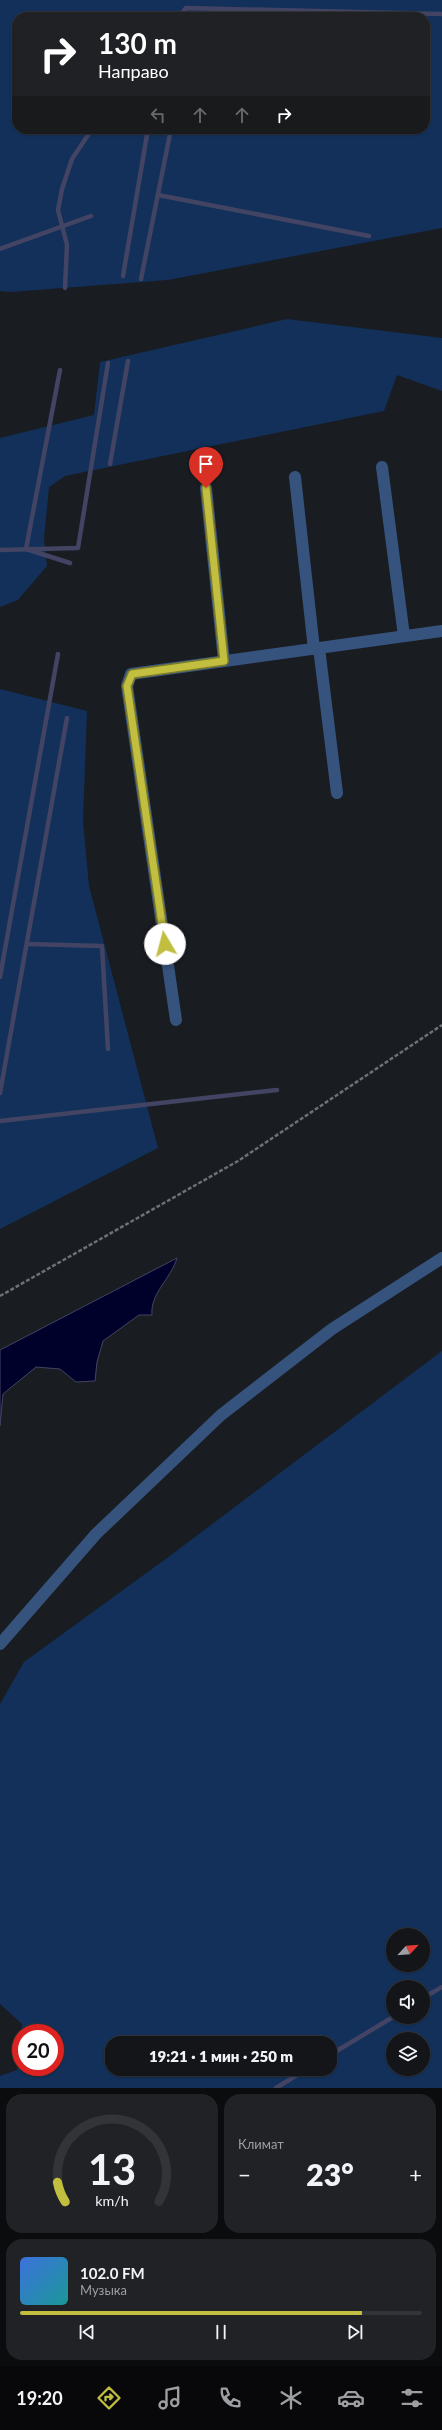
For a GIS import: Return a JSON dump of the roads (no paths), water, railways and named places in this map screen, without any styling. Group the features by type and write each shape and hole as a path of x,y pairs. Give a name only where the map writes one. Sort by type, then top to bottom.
{"lane":[{"path":"382,467 404,636"},
{"path":"295,477 316,648 337,793"},
{"path":"206,488 224,661"},
{"path":"176,1020 127,686 132,674 442,631"},
{"path":"0,1644 96,1534 221,1415 332,1329 442,1258"}],"waterway":[{"path":"183,12 186,8 357,12"},
{"path":"430,14 442,14"},
{"path":"65,288 67,245 58,210 62,189 72,159 89,134"},
{"path":"123,276 147,134"},
{"path":"141,279 170,134"},
{"path":"158,195 369,236"},
{"path":"0,249 91,216"},
{"path":"110,464 128,361"},
{"path":"0,550 78,548 108,363"},
{"path":"60,370 26,549 70,563"},
{"path":"0,977 58,654"},
{"path":"0,1093 67,718"},
{"path":"27,944 102,946 108,1049"},
{"path":"0,1121 277,1090"},
{"path":"430,1994 442,1987"},
{"path":"337,2051 386,2021"},
{"path":"276,2088 296,2076"}]}
